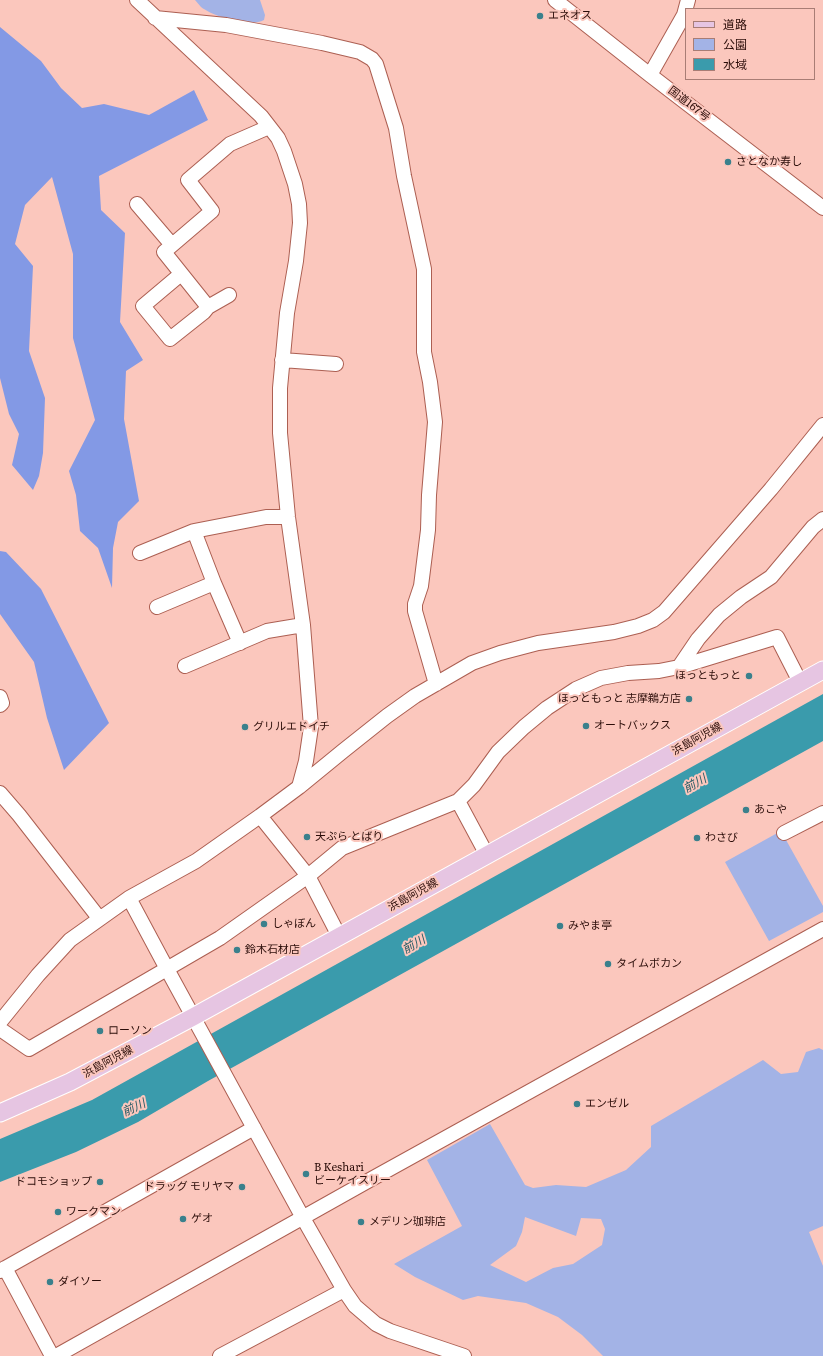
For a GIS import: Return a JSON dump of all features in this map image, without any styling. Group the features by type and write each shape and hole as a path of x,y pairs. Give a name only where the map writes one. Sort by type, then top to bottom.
{"main road":[{"name":"浜島阿児線","path":"0,1113 70,1082 196,1022 339,936 823,670"}],"street":[{"path":"137,0 261,116 278,138 284,151 291,169 299,204 300,223 282,360 280,388 280,433 288,517 303,625 312,727 306,761 299,787"},
{"name":"国道167号","path":"555,0 823,208"},
{"path":"650,75 685,11"},
{"path":"155,18 226,25 322,43 360,52 372,58 376,64 396,128 404,176 424,269 424,352 430,382 435,422 429,495 428,530 421,586 415,604 415,612 436,684"},
{"path":"208,306 164,252 212,211 188,180 230,144 269,127"},
{"path":"137,204 172,245"},
{"path":"181,274 143,306 170,339 204,312 208,306 228,295"},
{"path":"282,360 336,364"},
{"path":"0,1022 38,975 70,940 129,898 196,861 260,816 299,787 387,716 415,696 472,663 500,653 538,643 614,632 638,626 653,620 664,612 766,494 823,425"},
{"path":"140,553 194,531 266,517 288,517"},
{"path":"679,667 698,639 719,615 741,597 771,577 813,527 823,519"},
{"path":"194,531 214,583 240,643"},
{"path":"157,607 214,583"},
{"path":"185,666 267,631 303,625"},
{"path":"0,1029 29,1049 220,938 308,876 342,848 458,801 474,785 498,752 519,732 547,708 576,689 601,678 679,667 777,637 800,682"},
{"path":"0,697 2,703 0,705"},
{"path":"0,793 100,918"},
{"path":"458,801 487,854"},
{"path":"784,833 823,813"},
{"path":"260,816 308,876 339,936"},
{"path":"129,898 303,1218 344,1290 355,1306 376,1324 390,1331 464,1356"},
{"path":"56,1356 416,1153 823,929"},
{"path":"52,1356 3,1270 254,1128"},
{"path":"220,1356 344,1290"}],"green space":[{"path":"195,0 260,0 265,15 264,20 250,23 223,18 207,11"},
{"path":"781,831 823,906 823,912 769,941 725,862"},
{"path":"819,1048 823,1050 823,1226 809,1232 823,1266 823,1356 603,1356 582,1335 558,1317 526,1303 478,1296 463,1300 415,1277 394,1264 462,1226 427,1160 490,1124 525,1185 533,1188 556,1185 586,1187 626,1170 651,1147 651,1126 763,1060 781,1074 798,1072 806,1052","holes":["525,1217 576,1236 581,1218 601,1219 605,1229 602,1245 573,1264 553,1268 526,1282 490,1265 516,1246 522,1232"]}],"shaded area":[{"path":"0,27 41,61 61,88 82,108 104,104 149,115 194,90 208,120 99,176 101,210 125,233 120,322 143,360 126,371 124,419 139,501 118,522 113,548 112,588 98,548 80,531 76,495 69,471 95,420 73,338 73,254 52,177 25,205 15,244 33,266 29,351 45,398 43,453 39,476 33,490 12,465 19,434 9,414 0,378"},
{"path":"0,551 6,552 41,589 109,723 64,770 47,718 34,662 0,614"}],"water":[{"name":"前川","path":"823,694 823,741 208,1081 138,1122 76,1152 0,1182 0,1139 92,1100"}],"place":[{"name":"エネオス","path":"540,16"},
{"name":"さとなか寿し","path":"728,162"},
{"name":"ほっともっと","path":"749,676"},
{"name":"ほっともっと 志摩鵜方店","path":"689,699"},
{"name":"オートバックス","path":"586,726"},
{"name":"グリルエドイチ","path":"245,727"},
{"name":"あこや","path":"746,810"},
{"name":"天ぷら とばり","path":"307,837"},
{"name":"わさび","path":"697,838"},
{"name":"しゃぼん","path":"264,924"},
{"name":"みやま亭","path":"560,926"},
{"name":"鈴木石材店","path":"237,950"},
{"name":"タイムボカン","path":"608,964"},
{"name":"ローソン","path":"100,1031"},
{"name":"エンゼル","path":"577,1104"},
{"name":"B Keshari ビーケイスリー","path":"306,1174"},
{"name":"ドコモショップ","path":"100,1182"},
{"name":"ドラッグ モリヤマ","path":"242,1187"},
{"name":"ワークマン","path":"58,1212"},
{"name":"ゲオ","path":"183,1219"},
{"name":"メデリン珈琲店","path":"361,1222"},
{"name":"ダイソー","path":"50,1282"}]}
